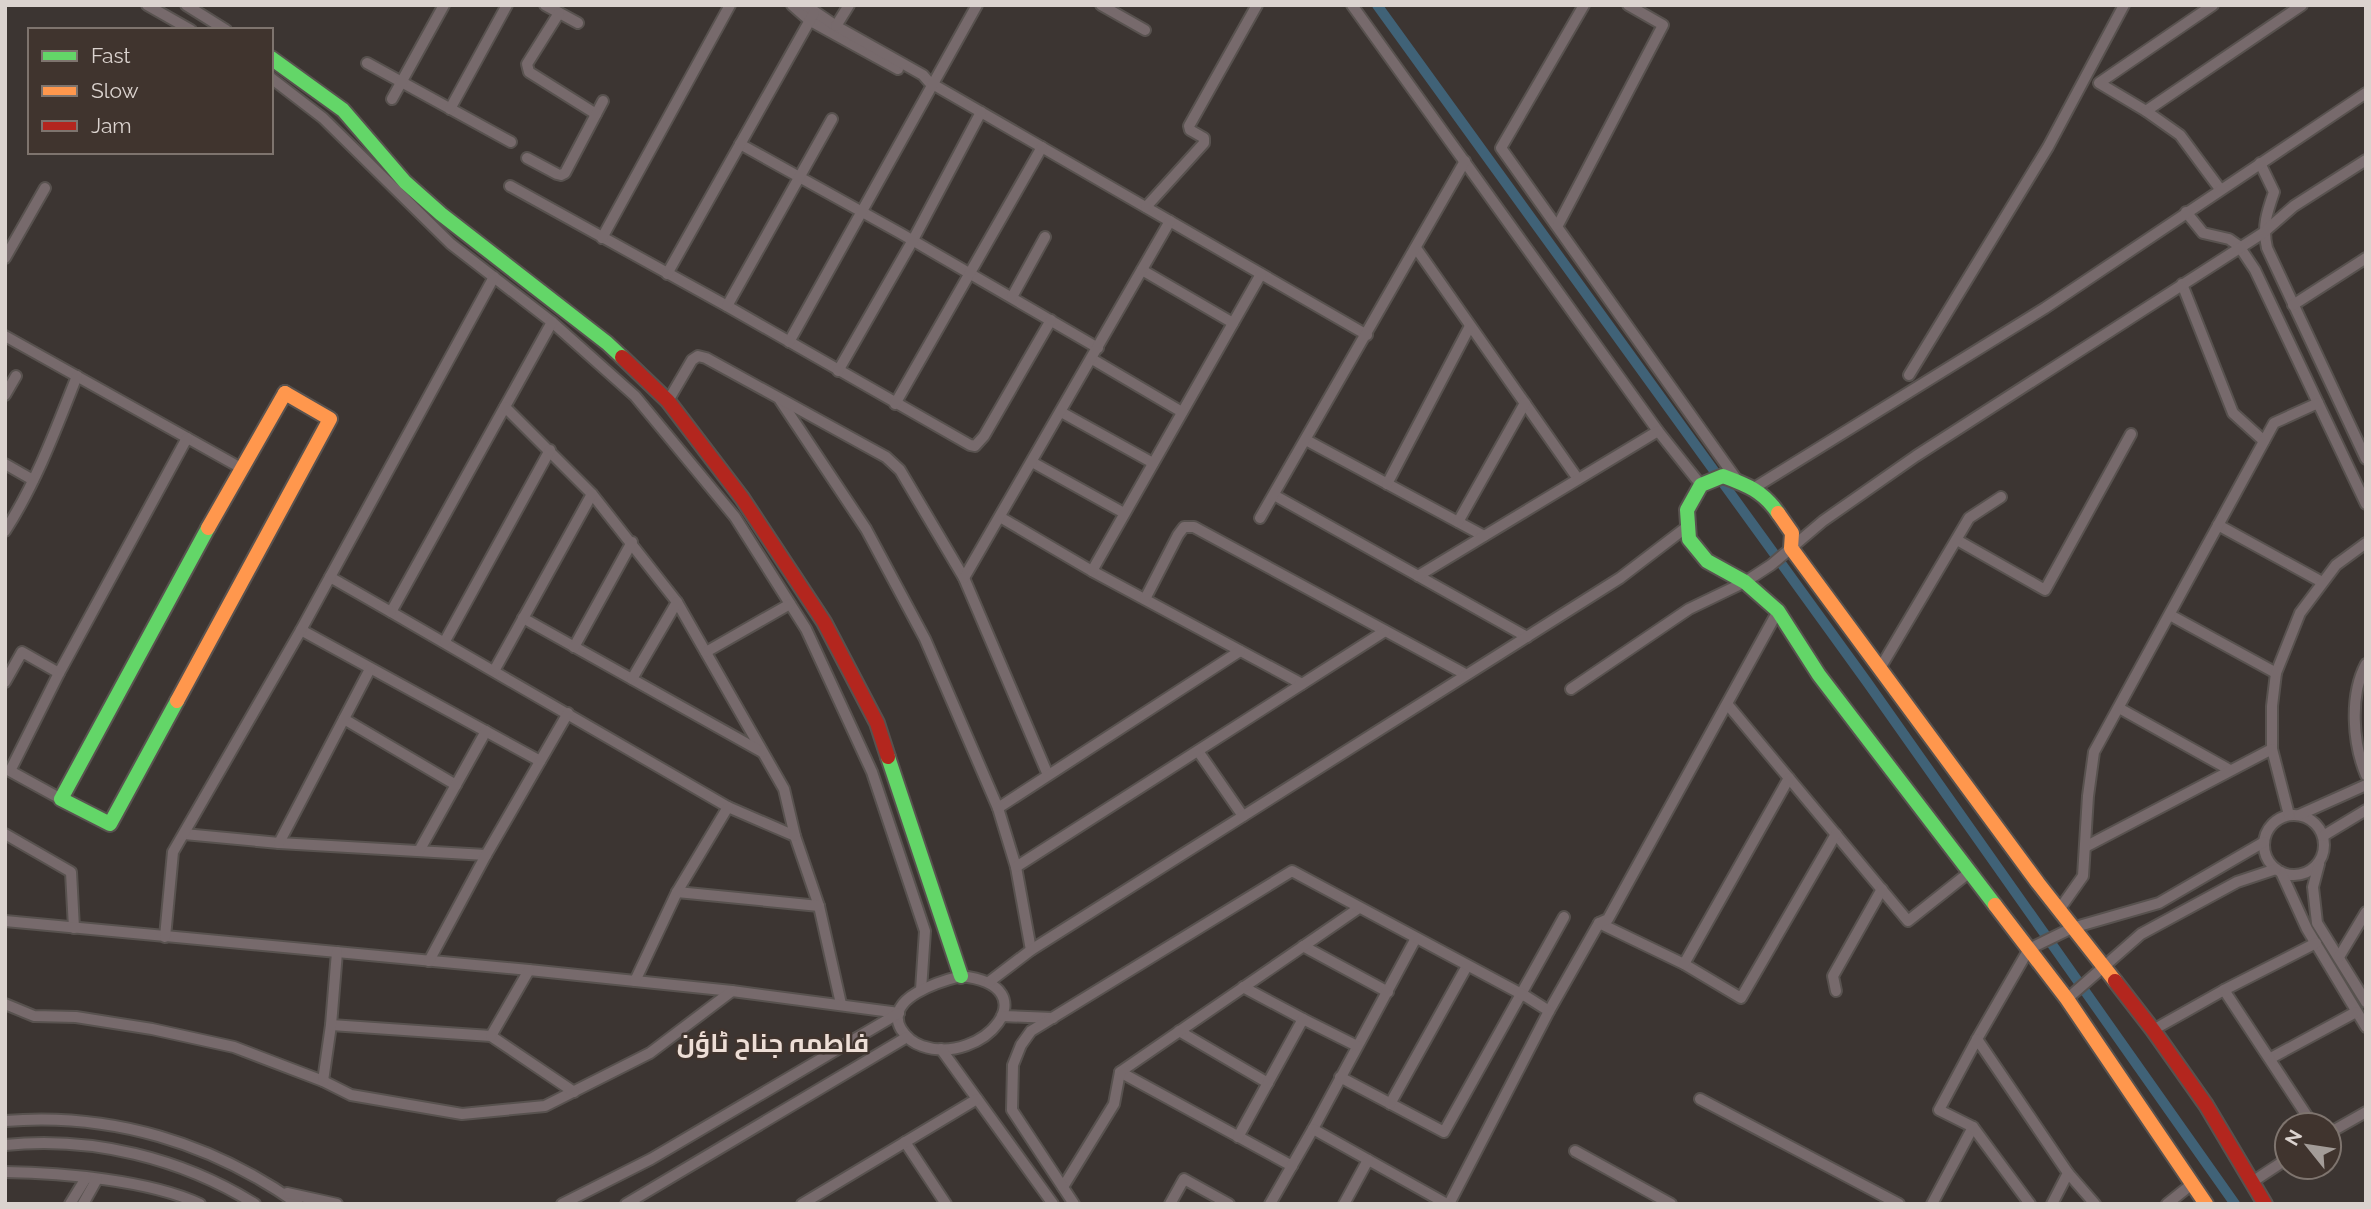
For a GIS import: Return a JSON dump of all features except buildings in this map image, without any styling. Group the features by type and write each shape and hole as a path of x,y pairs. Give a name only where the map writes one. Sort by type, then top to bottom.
{"street":[{"path":"147,5 187,28"},
{"path":"186,5 223,28"},
{"path":"392,99 444,5"},
{"path":"450,109 507,5"},
{"path":"545,5 578,23"},
{"path":"602,238 730,5"},
{"path":"792,5 921,82 931,84"},
{"path":"805,5 811,16 836,26 923,75 931,84 1367,335"},
{"path":"836,26 849,5"},
{"path":"789,342 977,5"},
{"path":"1101,5 1145,30"},
{"path":"1146,207 1204,143 1204,138 1190,130 1189,126 1257,5"},
{"path":"1352,5 1658,431 1701,485"},
{"path":"1584,5 1501,148 1737,480"},
{"path":"1558,225 1663,25 1628,5"},
{"path":"1909,375 2048,147 2124,5"},
{"path":"2213,5 2099,83 2180,135 2220,189"},
{"path":"2146,111 2302,5"},
{"path":"559,13 527,68 529,72 596,114"},
{"path":"667,274 811,16"},
{"path":"273,59 343,110 405,183 441,214 607,343 668,401 742,498 824,622 877,723 961,976"},
{"path":"367,64 511,142"},
{"path":"273,80 323,118 450,244 552,321 635,396 735,517 806,629 872,772 925,931 921,990"},
{"path":"1754,488 2045,308 2366,93"},
{"path":"527,158 561,175 603,101"},
{"path":"838,371 981,113"},
{"path":"727,306 832,120"},
{"path":"740,144 913,240 1098,348"},
{"path":"895,404 1042,147"},
{"path":"1571,689 1689,609 1745,582 1771,565 1823,521 1916,456 2263,233 2294,206 2366,160"},
{"path":"1260,518 1465,162"},
{"path":"2260,163 2274,192 2263,233 2267,248 2366,459"},
{"path":"510,187 727,306 895,404 975,446 984,436 1051,320"},
{"path":"5,258 45,188"},
{"path":"2186,212 2203,233 2229,239 2239,246 2255,270 2366,504"},
{"path":"964,578 1170,221"},
{"path":"1012,297 1045,237"},
{"path":"1416,248 1578,479"},
{"path":"2293,305 2366,258"},
{"path":"1142,270 1233,323"},
{"path":"1091,571 1262,274"},
{"path":"165,937 173,852 301,630 494,277"},
{"path":"2182,284 2233,413 2264,441"},
{"path":"391,612 552,321"},
{"path":"1387,484 1471,326"},
{"path":"5,336 241,468"},
{"path":"668,401 692,360 698,356 706,358 886,457 900,470 964,578 1048,775"},
{"path":"1092,359 1182,412"},
{"path":"5,395 16,376"},
{"path":"5,531 21,506 77,376"},
{"path":"61,799 241,468 285,393 330,419 110,824 61,799 7,769 187,438"},
{"path":"778,397 866,529 925,639 998,808 1016,867 1031,950"},
{"path":"1458,522 1525,403"},
{"path":"2059,911 2083,876 2094,752 2274,423 2318,403"},
{"path":"505,407 592,494 677,602 784,789 795,836 819,906 841,1004"},
{"path":"1061,412 1153,463"},
{"path":"1418,576 1658,431"},
{"path":"1957,540 2045,590 2131,433"},
{"path":"1306,440 1484,536"},
{"path":"444,641 550,450"},
{"path":"1032,463 1124,513"},
{"path":"5,464 33,480"},
{"path":"2206,1204 2067,999 1819,675 1778,611 1745,582 1707,561 1689,539 1687,510 1701,485 1723,476 1754,488 1771,503 1792,533 1791,548 2059,911 2153,1030 2206,1105 2265,1204"},
{"path":"494,671 592,494"},
{"path":"1274,495 1527,637"},
{"path":"1879,670 1969,518 2001,497"},
{"path":"1000,517 1091,571 1302,684"},
{"path":"2218,525 2322,582"},
{"path":"989,982 1031,950 1620,578 1688,526"},
{"path":"1144,600 1178,535 1184,527 1194,527 1465,674"},
{"path":"575,647 632,542"},
{"path":"2294,815 2272,749 2272,706 2276,673 2300,612 2336,565 2366,543"},
{"path":"330,578 444,641 728,807 795,836"},
{"path":"632,679 677,602"},
{"path":"706,652 790,604"},
{"path":"1313,1129 1448,1204 1549,1011 1600,923 1608,919 1778,611"},
{"path":"2170,615 2276,673"},
{"path":"523,618 764,754"},
{"path":"301,630 540,761"},
{"path":"1016,867 1385,631"},
{"path":"998,808 1240,651"},
{"path":"5,682 22,652 59,673"},
{"path":"2366,664 2361,674 2354,719 2358,755 2366,775"},
{"path":"279,843 370,668"},
{"path":"1728,705 1908,921 1970,871"},
{"path":"2119,708 2230,770"},
{"path":"429,961 486,855 568,713"},
{"path":"344,719 456,785"},
{"path":"419,851 486,731"},
{"path":"2085,847 2272,749"},
{"path":"1198,751 1243,816"},
{"path":"1684,964 1789,778"},
{"path":"2366,785 2272,824 2264,842 2266,854 2279,871 2316,943 2366,1027"},
{"path":"635,981 677,892 728,807"},
{"path":"2323,836 2366,810"},
{"path":"2294,815 2317,824 2323,836 2324,849 2313,887 2317,923 2366,1002"},
{"path":"5,834 71,872 74,928"},
{"path":"184,834 279,843 486,855"},
{"path":"1600,923 1684,964 1741,998 1836,834"},
{"path":"2030,1204 1973,1127 1939,1110 2029,949 2072,928 2159,904 2264,842"},
{"path":"2067,999 2141,933 2237,882 2279,871 2293,875 2305,873 2320,862"},
{"path":"1074,1204 1012,1110 1013,1065 1021,1045 1031,1031 1292,871 1549,1011"},
{"path":"1836,991 1833,976 1882,889"},
{"path":"677,892 819,906"},
{"path":"1063,1187 1114,1104 1120,1072 1359,908"},
{"path":"2339,957 2366,912"},
{"path":"1340,1077 1444,1132 1563,917"},
{"path":"5,921 529,970 732,991 899,1013"},
{"path":"1270,1204 1416,938"},
{"path":"2153,1030 2316,943"},
{"path":"1303,946 1388,992"},
{"path":"323,1081 337,951"},
{"path":"1390,1104 1467,966"},
{"path":"491,1036 529,970"},
{"path":"562,1204 651,1159 899,1013 908,999 921,990 961,976 989,982 1002,994 1004,1009 996,1028 981,1040 962,1047 941,1049 921,1046 907,1037 899,1025 899,1013"},
{"path":"1243,987 1357,1046"},
{"path":"2224,990 2304,1111"},
{"path":"5,1004 34,1016 76,1017 152,1029 234,1047 323,1081 351,1095 462,1114 545,1106 650,1053 732,991"},
{"path":"2271,1058 2356,1013"},
{"path":"1002,1016 1056,1018"},
{"path":"1238,1137 1303,1019"},
{"path":"331,1025 491,1036 574,1091"},
{"path":"1179,1031 1268,1083"},
{"path":"626,1204 907,1037"},
{"path":"1977,1039 2068,1172 2095,1204"},
{"path":"941,1049 1053,1204"},
{"path":"1120,1072 1292,1166"},
{"path":"1700,1098 1899,1204"},
{"path":"802,1204 977,1099"},
{"path":"2343,1125 2366,1112"},
{"path":"5,1119 94,1122 156,1135 215,1155 298,1204"},
{"path":"1932,1204 1973,1127"},
{"path":"905,1142 946,1204"},
{"path":"5,1145 64,1144 138,1155 208,1179 255,1204"},
{"path":"1575,1151 1671,1204"},
{"path":"1344,1204 1368,1160"},
{"path":"2252,1182 2273,1168"},
{"path":"5,1172 135,1184 178,1194 200,1204"},
{"path":"2052,1204 2068,1172"},
{"path":"70,1204 91,1179"},
{"path":"83,1204 91,1179"},
{"path":"1170,1204 1184,1179 1229,1204"},
{"path":"2167,1204 2192,1184"},
{"path":"281,1192 337,1204"}],"waterway":[{"path":"1377,5 1867,682 2235,1204"}],"traffic: fast":[{"path":"273,59 343,110 405,182 441,214 622,357"},
{"path":"1778,513 1754,490 1723,476 1701,485 1687,510 1689,539 1707,561 1745,582 1778,611 1819,675 1995,905"},
{"path":"177,701 110,824 61,799 208,528"},
{"path":"888,757 961,976"}],"traffic: slow":[{"path":"177,701 330,419 285,393"},
{"path":"208,528 285,393"},
{"path":"1778,513 1792,533 1791,548 2038,883 2115,981"},
{"path":"1995,905 2067,999 2206,1204"}],"traffic: jam":[{"path":"622,357 668,401 742,498 824,622 877,723 888,757"},
{"path":"2115,981 2206,1105 2265,1204"}],"district":[{"name":"فاطمہ جناح ٹاؤن","path":"773,1043"}]}
